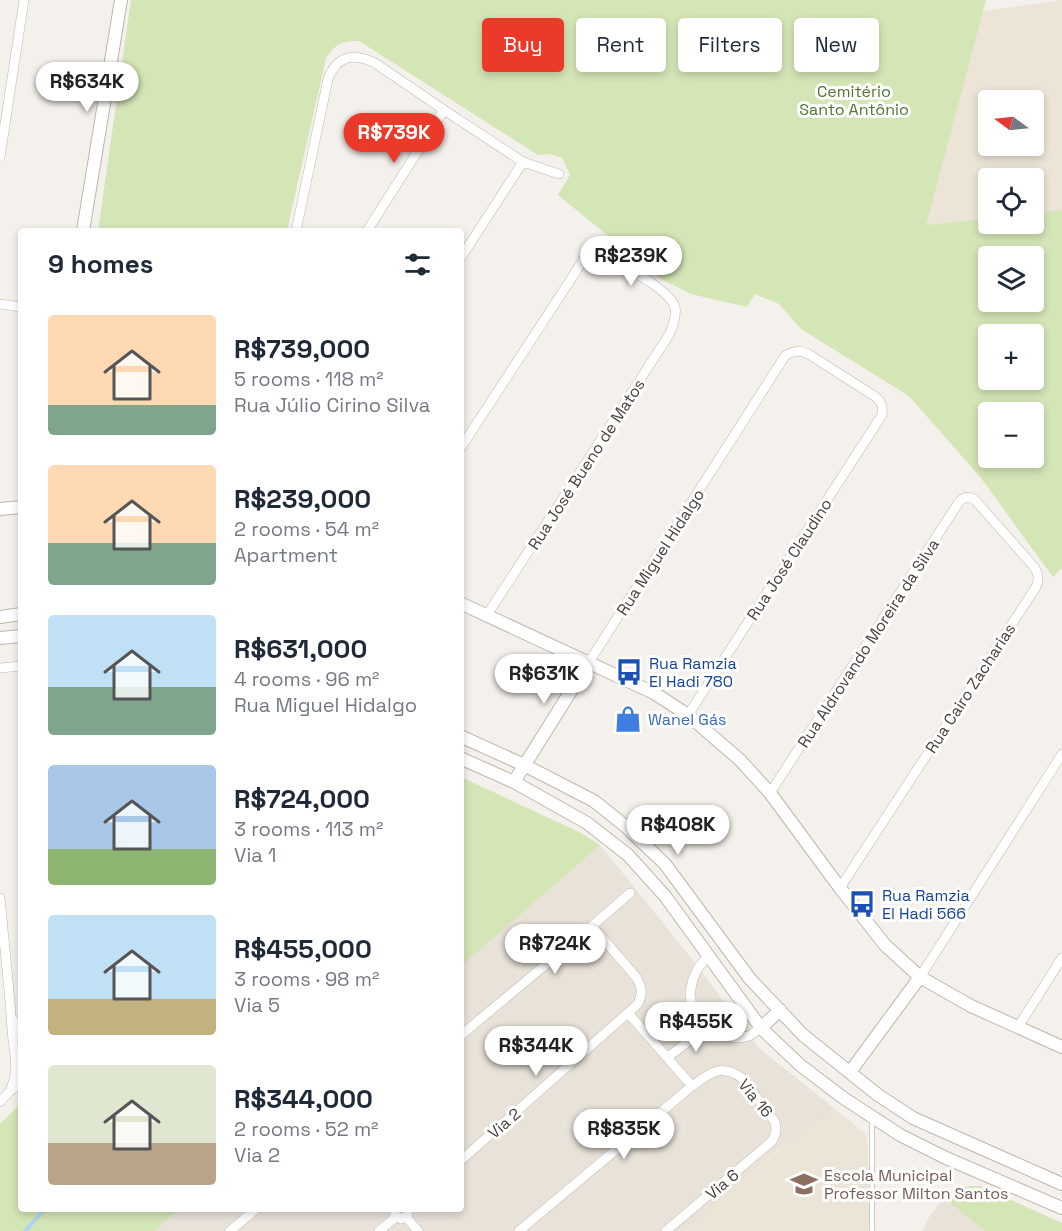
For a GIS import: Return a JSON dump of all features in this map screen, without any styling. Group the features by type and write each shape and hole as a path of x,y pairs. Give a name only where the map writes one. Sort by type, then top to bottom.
{"street":[{"path":"0,157 24,0"},
{"path":"83,228 121,0"},
{"path":"297,228 328,79 334,66 347,58 364,58 375,63 523,162 559,174"},
{"path":"369,228 444,110"},
{"path":"464,253 523,162"},
{"name":"Rua José Bueno de Matos","path":"464,443 586,256 592,253 607,256 670,297 675,309 674,323 669,335 488,615"},
{"path":"0,304 18,307"},
{"name":"Rua José Claudino","path":"688,715 882,415 881,402 876,397 803,351"},
{"name":"Rua Miguel Hidalgo","path":"514,782 785,356 791,352 803,351"},
{"name":"Rua Aldrovando Moreira da Silva","path":"770,793 959,502 969,497"},
{"name":"Rua Cairo Zacharias","path":"840,888 1030,597 1038,581 1039,577 1035,568 978,502 969,497"},
{"path":"0,509 18,507"},
{"path":"464,605 654,693 688,715 740,760 770,793 885,945 920,977 970,1006 1062,1047"},
{"path":"0,616 18,614"},
{"path":"0,638 18,636"},
{"path":"0,668 18,666"},
{"path":"464,738 594,801 624,825 665,864 750,979"},
{"path":"850,1072 920,977 1062,754"},
{"path":"464,760 514,782 587,823 628,855 665,896 761,1028 800,1065 842,1097 900,1136 1062,1208"},
{"path":"464,1033 630,892"},
{"path":"0,898 12,1037 18,1062"},
{"path":"519,1231 692,1086 629,1014 642,995 641,986 636,977 592,926"},
{"path":"780,1010 749,1036 738,1038 724,1036 707,1028 692,1007 690,993 693,979 698,968 708,957 717,953 722,954 750,979 780,1010 803,1035 878,1095 913,1118 1062,1184"},
{"path":"1018,1027 1062,958"},
{"path":"651,1038 692,1007"},
{"name":"Via 2","path":"464,1158 629,1014"},
{"path":"11,1015 18,1030"},
{"path":"668,1057 707,1028"},
{"path":"10,1091 18,1069"},
{"name":"Via 16","path":"692,1086 710,1072 724,1070 735,1073 742,1078 775,1122 776,1134"},
{"path":"0,1102 18,1086"},
{"name":"Via 6","path":"666,1231 772,1141 776,1134"},
{"path":"230,1231 252,1212"},
{"path":"379,1231 401,1213 418,1231"}],"lane":[{"path":"872,1117 872,1231"}],"shaded area":[{"path":"1062,0 1062,210 1044,212 1044,168 978,168 978,219 925,225 983,11"},
{"path":"600,845 692,959 759,1048 834,1108 790,1147 786,1143 685,1231 151,1231 173,1212 464,1212 464,961"},
{"name":"Escola Municipal Professor Milton Santos","path":"834,1108 867,1135 870,1221 868,1231 685,1231 787,1143 790,1146"},
{"path":"944,1198 985,1231 923,1231 929,1217"}],"green space":[{"name":"Cemitério Santo Antônio","path":"131,0 986,0 926,225 978,219 978,234 1044,234 1044,212 1062,210 1062,568 1053,577 981,478 909,396 801,329 779,304 755,294 747,307 691,294 661,279 558,195 570,175 562,158 550,154 538,155 359,41 340,44 326,58 288,228 98,228"},
{"path":"464,778 581,833 600,845 464,963"},
{"path":"18,1106 18,1212 176,1212 154,1231 0,1231 0,1124"},
{"path":"969,1186 980,1186 1062,1223 1062,1231 985,1231 944,1198"}],"waterway":[{"path":"25,1231 42,1212"}],"place":[{"name":"Rua Ramzia El Hadi 780","path":"629,672"},
{"name":"Wanel Gás","path":"628,719"},
{"name":"Rua Ramzia El Hadi 566","path":"862,904"},
{"name":"Escola Municipal Professor Milton Santos","path":"804,1184"}]}
